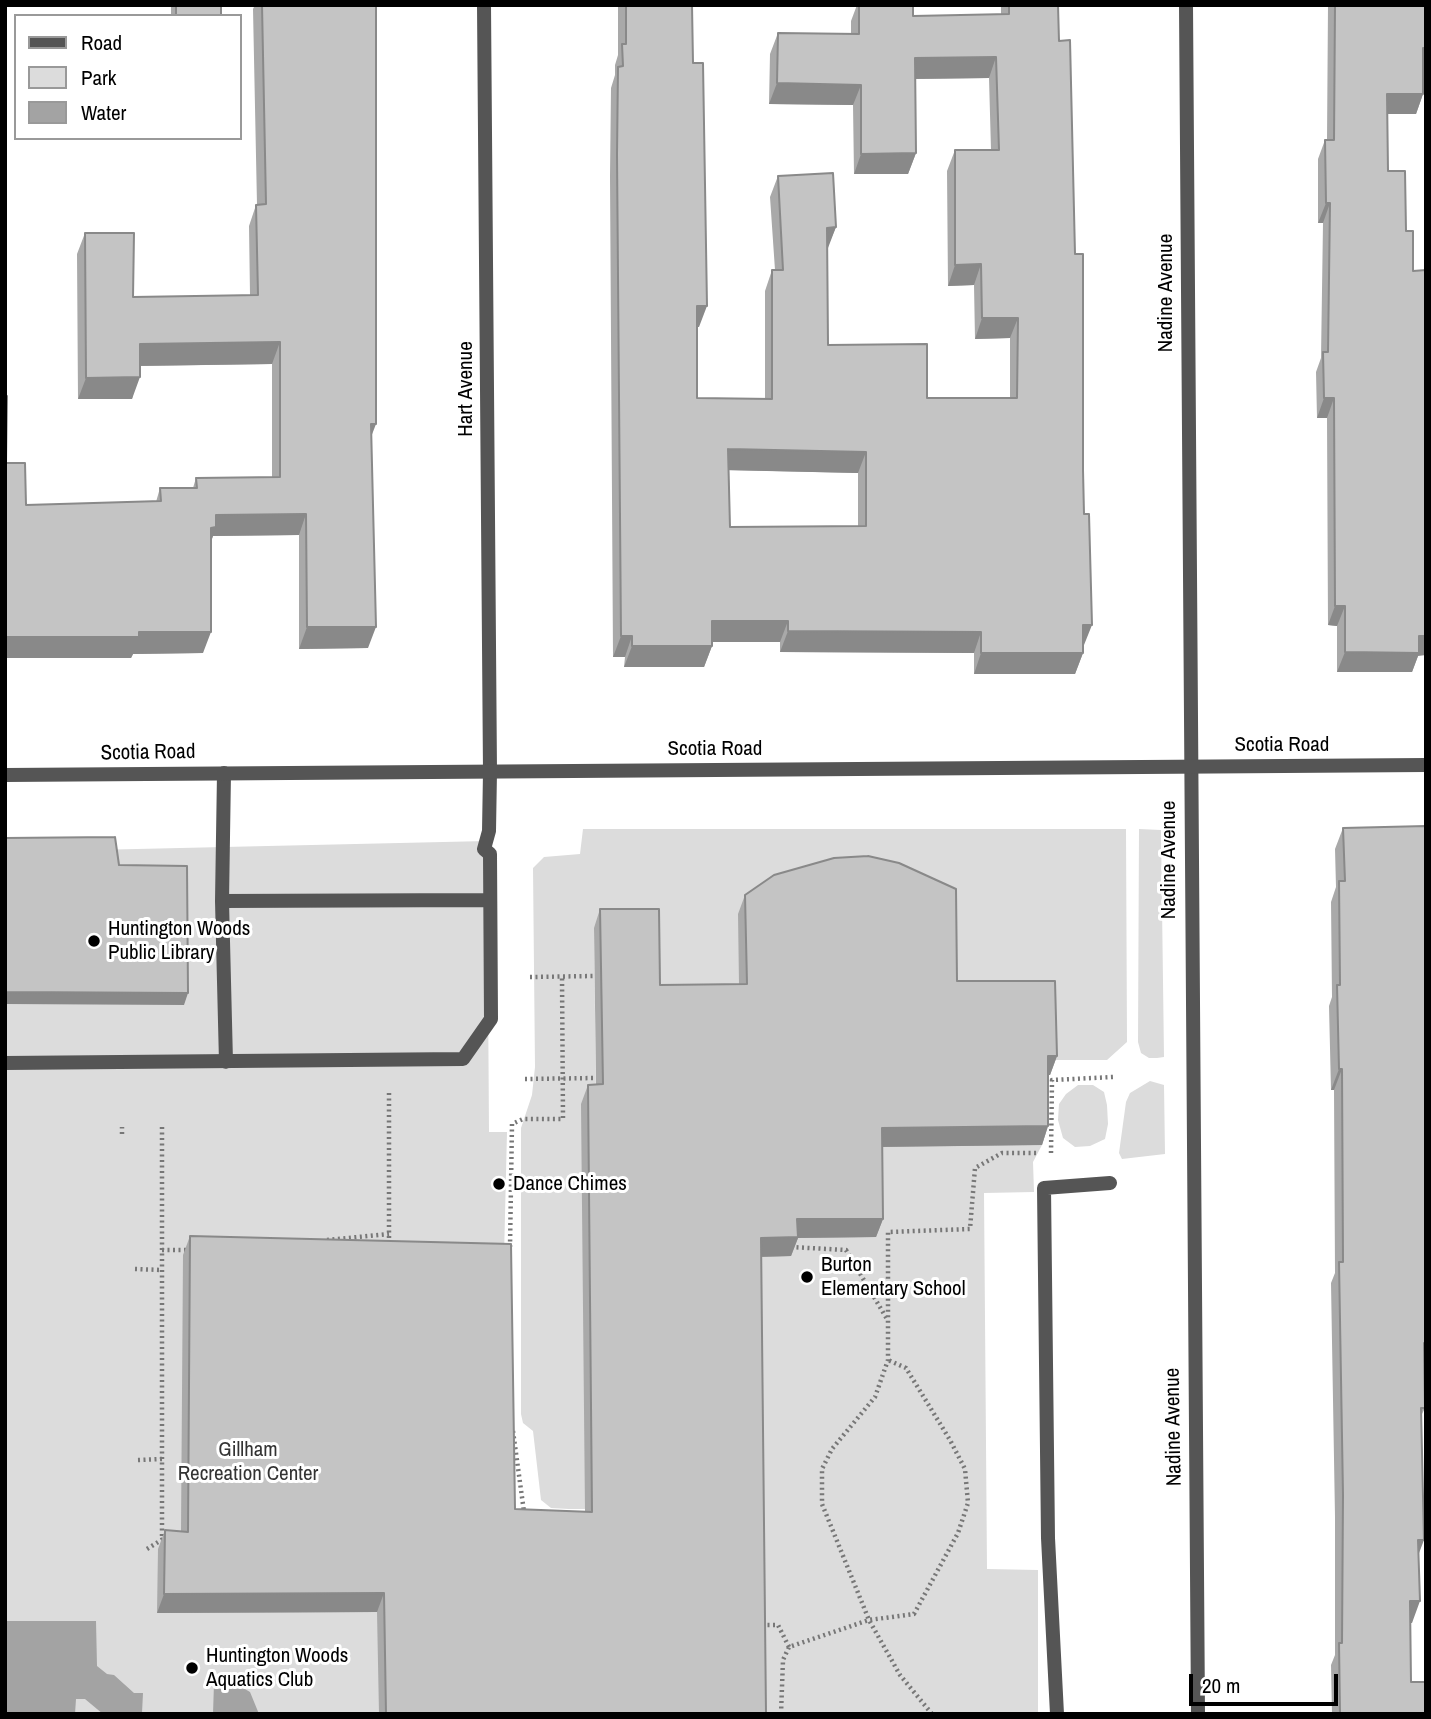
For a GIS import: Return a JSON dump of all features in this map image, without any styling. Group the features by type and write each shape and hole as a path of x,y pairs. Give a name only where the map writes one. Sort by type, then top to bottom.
{"street":[{"name":"Hart Avenue","path":"226,1062 463,1059 491,1019 489,854 484,849 489,831 490,772 484,5"},
{"name":"Nadine Avenue","path":"1186,5 1198,1714"},
{"name":"Scotia Road","path":"5,775 1426,765"},
{"path":"5,1063 226,1062 222,901 225,773"},
{"path":"222,901 488,900"},
{"path":"1057,1714 1048,1538 1044,1188 1110,1183"}],"path":[{"path":"530,977 594,975"},
{"path":"510,1253 512,1124 523,1119 563,1119 562,976"},
{"path":"1041,1080 1113,1077"},
{"path":"526,1079 596,1078"},
{"path":"1051,1153 1052,1080"},
{"path":"389,1091 390,1252"},
{"path":"122,1127 122,1134"},
{"path":"162,1127 162,1539"},
{"path":"932,1714 900,1675 869,1620 822,1504 822,1469 832,1450 875,1397 888,1360 888,1232 970,1228 975,1168 1002,1153 1063,1153"},
{"path":"320,1241 389,1234"},
{"path":"791,1247 846,1251 887,1320"},
{"path":"162,1251 200,1250"},
{"path":"135,1269 162,1270"},
{"path":"781,1714 783,1660 789,1647 869,1620 914,1614 958,1534 968,1503 965,1469 950,1440 906,1368 888,1360"},
{"path":"513,1426 524,1511"},
{"path":"138,1460 162,1459"},
{"path":"516,1512 524,1511 536,1516"},
{"path":"147,1549 162,1539 172,1541"},
{"path":"759,1625 778,1625 789,1647"}],"green space":[{"path":"583,829 1126,829 1127,1042 1107,1060 1049,1060 740,1003 653,1004 594,928 596,1103 585,1509 569,1509 551,1508 541,1500 533,1431 523,1423 521,1414 521,1128 532,1095 535,1067 533,868 544,857 580,854"},
{"path":"1139,829 1161,830 1164,1057 1157,1058 1149,1058 1141,1053 1138,1042"},
{"name":"Gillham Recreation Center","path":"487,841 489,1132 507,1132 493,1714 5,1714 5,852"},
{"path":"1150,1081 1164,1085 1165,1154 1122,1159 1119,1153 1126,1102 1130,1093"},
{"path":"1078,1085 1093,1085 1104,1092 1107,1105 1108,1124 1105,1139 1090,1146 1075,1147 1063,1138 1058,1120 1059,1104 1066,1094"},
{"path":"1042,1145 1033,1162 1034,1192 984,1193 987,1569 1038,1570 1038,1714 759,1714 754,1256 791,1238 875,1147"}],"water":[{"path":"5,1621 96,1621 97,1666 107,1674 114,1675 134,1693 143,1693 142,1713 191,1714 103,1714 85,1699 76,1699 75,1714 5,1714"},
{"path":"233,1682 250,1692 259,1714 213,1714 214,1683"}],"building":[{"path":"176,5 221,5 221,14 176,14"},
{"path":"262,5 376,5 376,424 371,424 376,627 307,627 306,514 216,515 216,527 211,528 211,632 139,632 139,637 5,637 5,396 6,463 25,463 26,505 161,501 160,488 197,488 196,478 280,477 280,342 140,344 140,377 86,378 85,233 134,233 133,297 258,295 256,205 266,204"},
{"path":"626,5 692,5 693,63 703,63 707,306 697,306 697,398 772,399 772,270 783,270 778,176 833,173 836,227 827,228 828,345 927,344 927,398 1017,398 1018,318 982,318 981,264 955,265 955,150 999,150 996,57 915,58 916,153 861,154 861,85 777,83 778,33 859,34 859,5 913,5 913,16 1009,14 1009,5 1058,5 1059,41 1070,40 1075,254 1083,254 1084,514 1089,514 1092,625 1083,625 1083,653 981,653 981,632 788,631 788,621 712,621 712,646 632,646 632,636 621,636 617,155 618,67 623,66 622,44 626,44","holes":["728,449 866,452 866,526 730,527"]},
{"path":"1335,5 1426,5 1423,94 1387,94 1388,171 1405,171 1406,231 1413,231 1413,271 1426,270 1426,636 1419,636 1419,653 1345,652 1345,606 1335,606 1334,398 1324,398 1323,352 1328,352 1330,203 1326,203 1325,140 1334,140"},
{"path":"1426,826 1426,1343 1425,1408 1421,1408 1424,1540 1418,1540 1420,1601 1410,1601 1411,1682 1426,1682 1426,1714 1340,1714 1343,1495 1339,1262 1343,1262 1342,1069 1339,1069 1337,985 1340,985 1339,881 1345,881 1343,828"},
{"name":"Huntington Woods Public Library","path":"115,837 119,865 187,866 188,993 5,992 5,838"},
{"path":"868,856 899,863 956,889 957,981 1055,981 1057,1056 1048,1056 1048,1126 882,1128 883,1219 797,1219 798,1237 761,1238 766,1714 386,1714 384,1593 164,1594 165,1530 188,1532 190,1236 511,1244 515,1509 592,1512 588,1085 603,1084 600,909 659,909 660,985 747,984 745,895 774,875 834,858"}],"place":[{"name":"Huntington Woods Public Library","path":"94,941"},
{"name":"Dance Chimes","path":"499,1184"},
{"name":"Burton Elementary School","path":"807,1277"},
{"name":"Huntington Woods Aquatics Club","path":"192,1668"}]}
